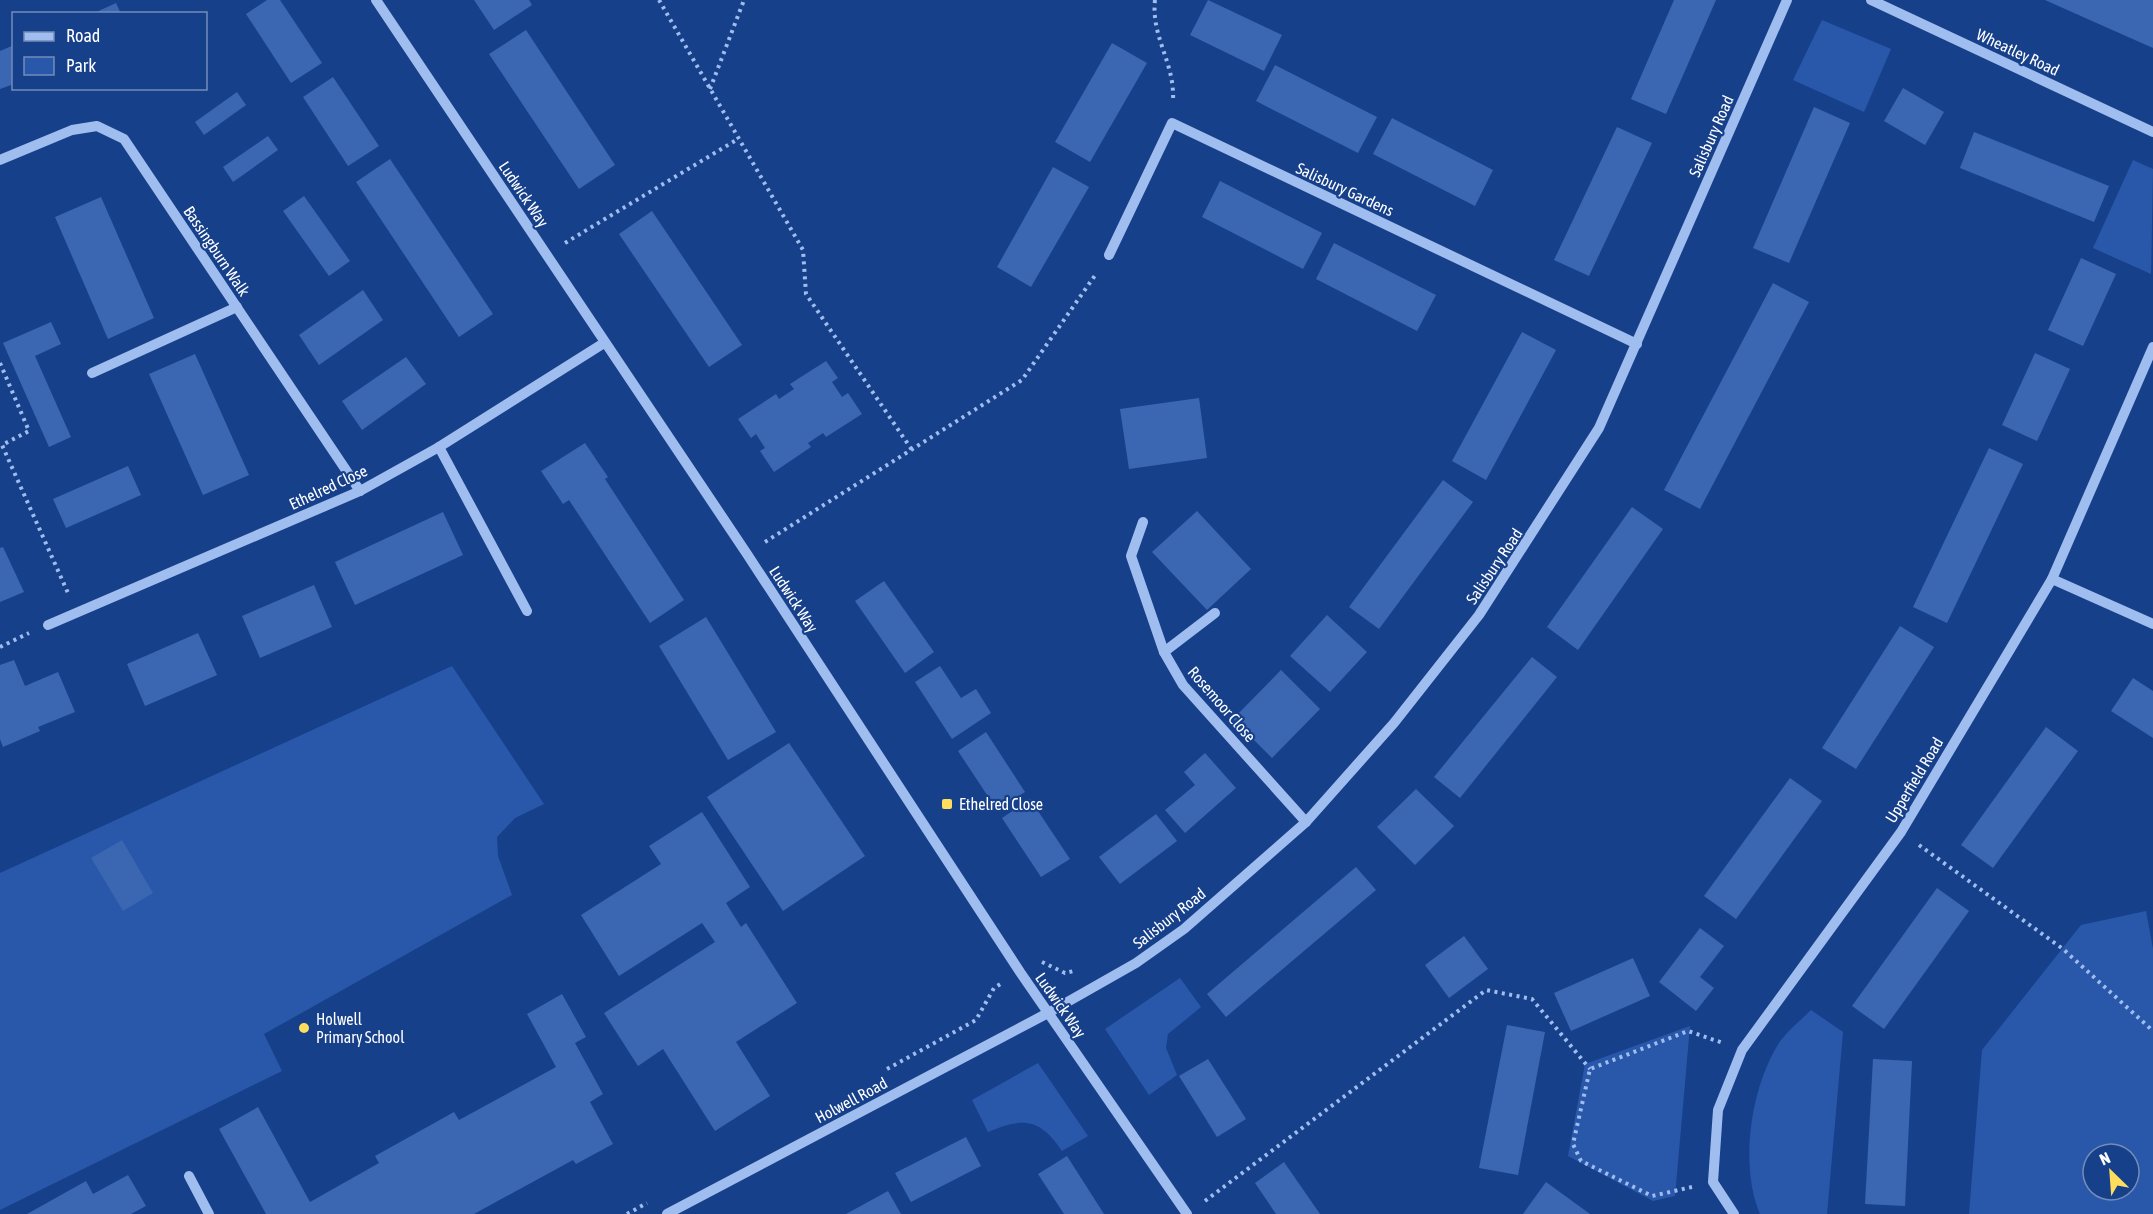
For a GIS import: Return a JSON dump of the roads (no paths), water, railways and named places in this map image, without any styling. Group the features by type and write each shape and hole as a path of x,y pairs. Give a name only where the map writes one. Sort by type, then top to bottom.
{"street":[{"name":"Ludwick Way","path":"376,0 747,554 1020,972 1187,1214"},
{"name":"Salisbury Road","path":"1048,1013 1136,963 1184,929 1306,822 1394,723 1479,615 1599,428 1787,0"},
{"name":"Wheatley Road","path":"1871,0 2153,132"},
{"name":"Salisbury Gardens","path":"1109,255 1172,123 1637,344"},
{"name":"Bassingburn Walk","path":"0,160 72,130 97,126 124,139 360,491"},
{"path":"92,373 237,307"},
{"name":"Ethelred Close","path":"48,625 360,491 439,447 604,343"},
{"name":"Upperfield Road","path":"1734,1214 1713,1182 1718,1110 1742,1050 1901,832 2052,579 2153,346"},
{"path":"439,447 527,611"},
{"name":"Rosemoor Close","path":"1143,522 1131,556 1164,652 1183,685 1306,822"},
{"path":"2052,579 2153,624"},
{"path":"1164,652 1215,613"},
{"name":"Holwell Road","path":"667,1214 1048,1013"},
{"path":"189,1176 209,1214"}],"place":[{"name":"Ethelred Close","path":"947,804"},
{"name":"Holwell Primary School","path":"304,1028"}]}
